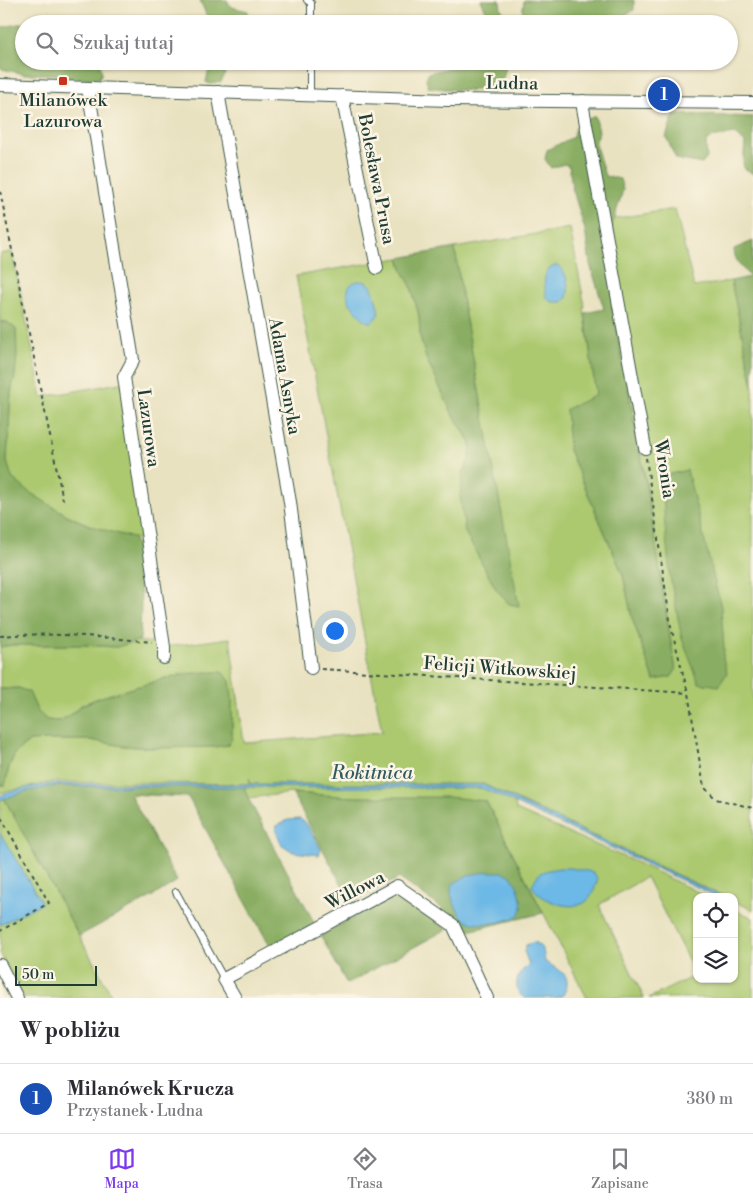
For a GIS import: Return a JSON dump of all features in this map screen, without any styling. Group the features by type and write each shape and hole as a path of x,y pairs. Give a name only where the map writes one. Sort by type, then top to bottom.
{"street":[{"name":"Ludna","path":"0,85 448,100 753,103"},
{"name":"Lazurowa","path":"88,88 114,253 134,360 124,377 163,640 164,658"},
{"name":"Adama Asnyka","path":"218,92 290,502 311,668"},
{"name":"Bolesława Prusa","path":"342,96 377,268"},
{"name":"Wronia","path":"583,101 645,448"},
{"name":"Willowa","path":"224,979 396,886 452,925 487,998"},
{"path":"0,965 17,998"},
{"path":"224,979 235,998"}],"lane":[{"path":"307,0 311,3 311,15"},
{"path":"310,70 310,95"},
{"path":"176,892 224,979"}],"path":[{"path":"0,192 63,500"},
{"name":"Wronia","path":"645,448 671,627 688,693 704,787 716,799 753,808"},
{"path":"0,636 19,634 76,636 154,643 163,640"},
{"name":"Felicji Witkowskiej","path":"311,668 688,693"},
{"path":"0,820 2,819 49,903 0,931"}],"green space":[{"path":"200,0 227,0 231,7 248,11 248,15 206,15"},
{"path":"481,0 500,0 501,9 505,15 486,15"},
{"path":"524,0 634,0 634,10 624,15 522,15"},
{"path":"15,25 15,70 101,70 102,73 99,78 78,79 53,74 24,74 2,69 0,66 0,28"},
{"path":"209,70 224,70 225,74 221,82 210,84 206,82"},
{"path":"441,70 505,70 501,82 497,86 484,90 428,87 426,79 428,73"},
{"path":"677,114 753,117 753,174 744,168 745,143 734,134 711,138 706,142 707,158 702,164 676,159 666,137 671,122"},
{"path":"595,116 599,131 595,143 605,176 620,179 623,190 611,229 614,289 612,308 648,495 676,670 671,677 654,680 632,618 623,575 569,450 566,409 596,395 585,313 604,309 590,264 585,230 572,187 569,166 564,164 551,168 545,159 547,150 573,137 578,125"},
{"path":"675,209 694,287 731,281 753,386 753,910 738,903 738,893 716,893 483,784 251,784 249,778 250,784 53,782 0,793 0,785 5,785 9,767 15,753 30,741 91,740 123,746 153,748 214,747 228,745 232,738 230,681 222,672 184,674 167,678 98,698 81,705 69,716 59,721 47,720 37,712 32,699 19,688 0,689 0,647 12,645 117,647 136,641 154,643 163,640 164,647 230,638 244,743 382,732 296,276 399,258 411,286 419,316 420,336 426,358 452,413 471,443 470,457 463,474 465,532 496,589 518,606 463,304 455,248 570,228 585,307 596,395 569,450 623,575 632,618 654,680 671,677 676,670 646,481 612,308 614,304 598,221"},
{"path":"753,241 753,274 751,277 753,277 753,386 731,281 750,277 737,261 734,249"},
{"path":"455,248 463,304 519,606 509,604 496,589 465,532 460,496 463,474 470,457 471,443 452,413 426,358 420,336 419,316 411,286 399,258"},
{"path":"12,252 42,397 125,382 148,541 116,534 73,518 32,494 11,477 7,456 10,400 17,337 16,329 7,322 0,322 0,254"},
{"path":"0,322 7,322 16,329 17,355 15,376 11,390 7,461 12,478 29,492 68,516 91,526 133,538 139,549 140,640 117,647 12,645 0,647"},
{"path":"687,470 721,607 723,658 727,673 719,686 699,683 682,639 670,576 662,476"},
{"path":"207,672 222,672 230,681 232,738 228,745 153,748 123,746 91,740 30,741 15,753 9,767 5,785 0,785 0,689 19,688 29,692 38,712 47,720 59,721 69,716 81,706 98,698 167,678"},
{"path":"54,786 244,787 248,798 315,924 271,948 188,797 130,794 177,881 79,936 4,798"},
{"path":"244,787 482,788 515,803 516,810 640,864 700,893 693,893 693,969 646,877 599,905 644,998 587,998 486,801 292,793 248,798"},
{"path":"292,793 353,797 449,797 486,801 543,913 464,932 457,919 399,878 352,903"},
{"path":"4,798 113,998 24,998 0,953 0,800"},
{"path":"396,893 447,929 347,984 321,936"},
{"path":"738,911 753,918 753,998 649,998 693,976 693,983 738,983"}],"water":[{"path":"557,265 565,275 568,284 568,294 567,298 562,302 552,302 546,297 545,278 548,270"},
{"path":"358,281 367,282 373,289 379,313 370,322 367,322 362,317 348,300 347,293 349,287"},
{"path":"52,784 483,785 714,893 709,893 482,788 54,786 27,791 0,800 2,795 26,788"},
{"path":"300,819 306,823 321,849 319,855 293,852 281,844 275,827 288,820"},
{"path":"0,833 42,903 0,925"},
{"path":"559,868 593,872 598,879 587,901 571,906 555,903 541,896 532,886 539,874"},
{"path":"502,872 510,875 516,883 522,909 519,915 500,922 483,924 469,922 463,918 451,895 453,884 468,875"},
{"path":"534,942 542,950 545,962 564,974 567,983 563,995 556,998 524,998 520,994 517,980 521,972 529,965 524,951 526,945"}],"place":[{"name":"Milanówek Lazurowa","path":"63,81"},
{"name":"Milanówek Krucza","path":"664,95"}],"water label":[{"name":"Rokitnica","path":"372,772"}]}
